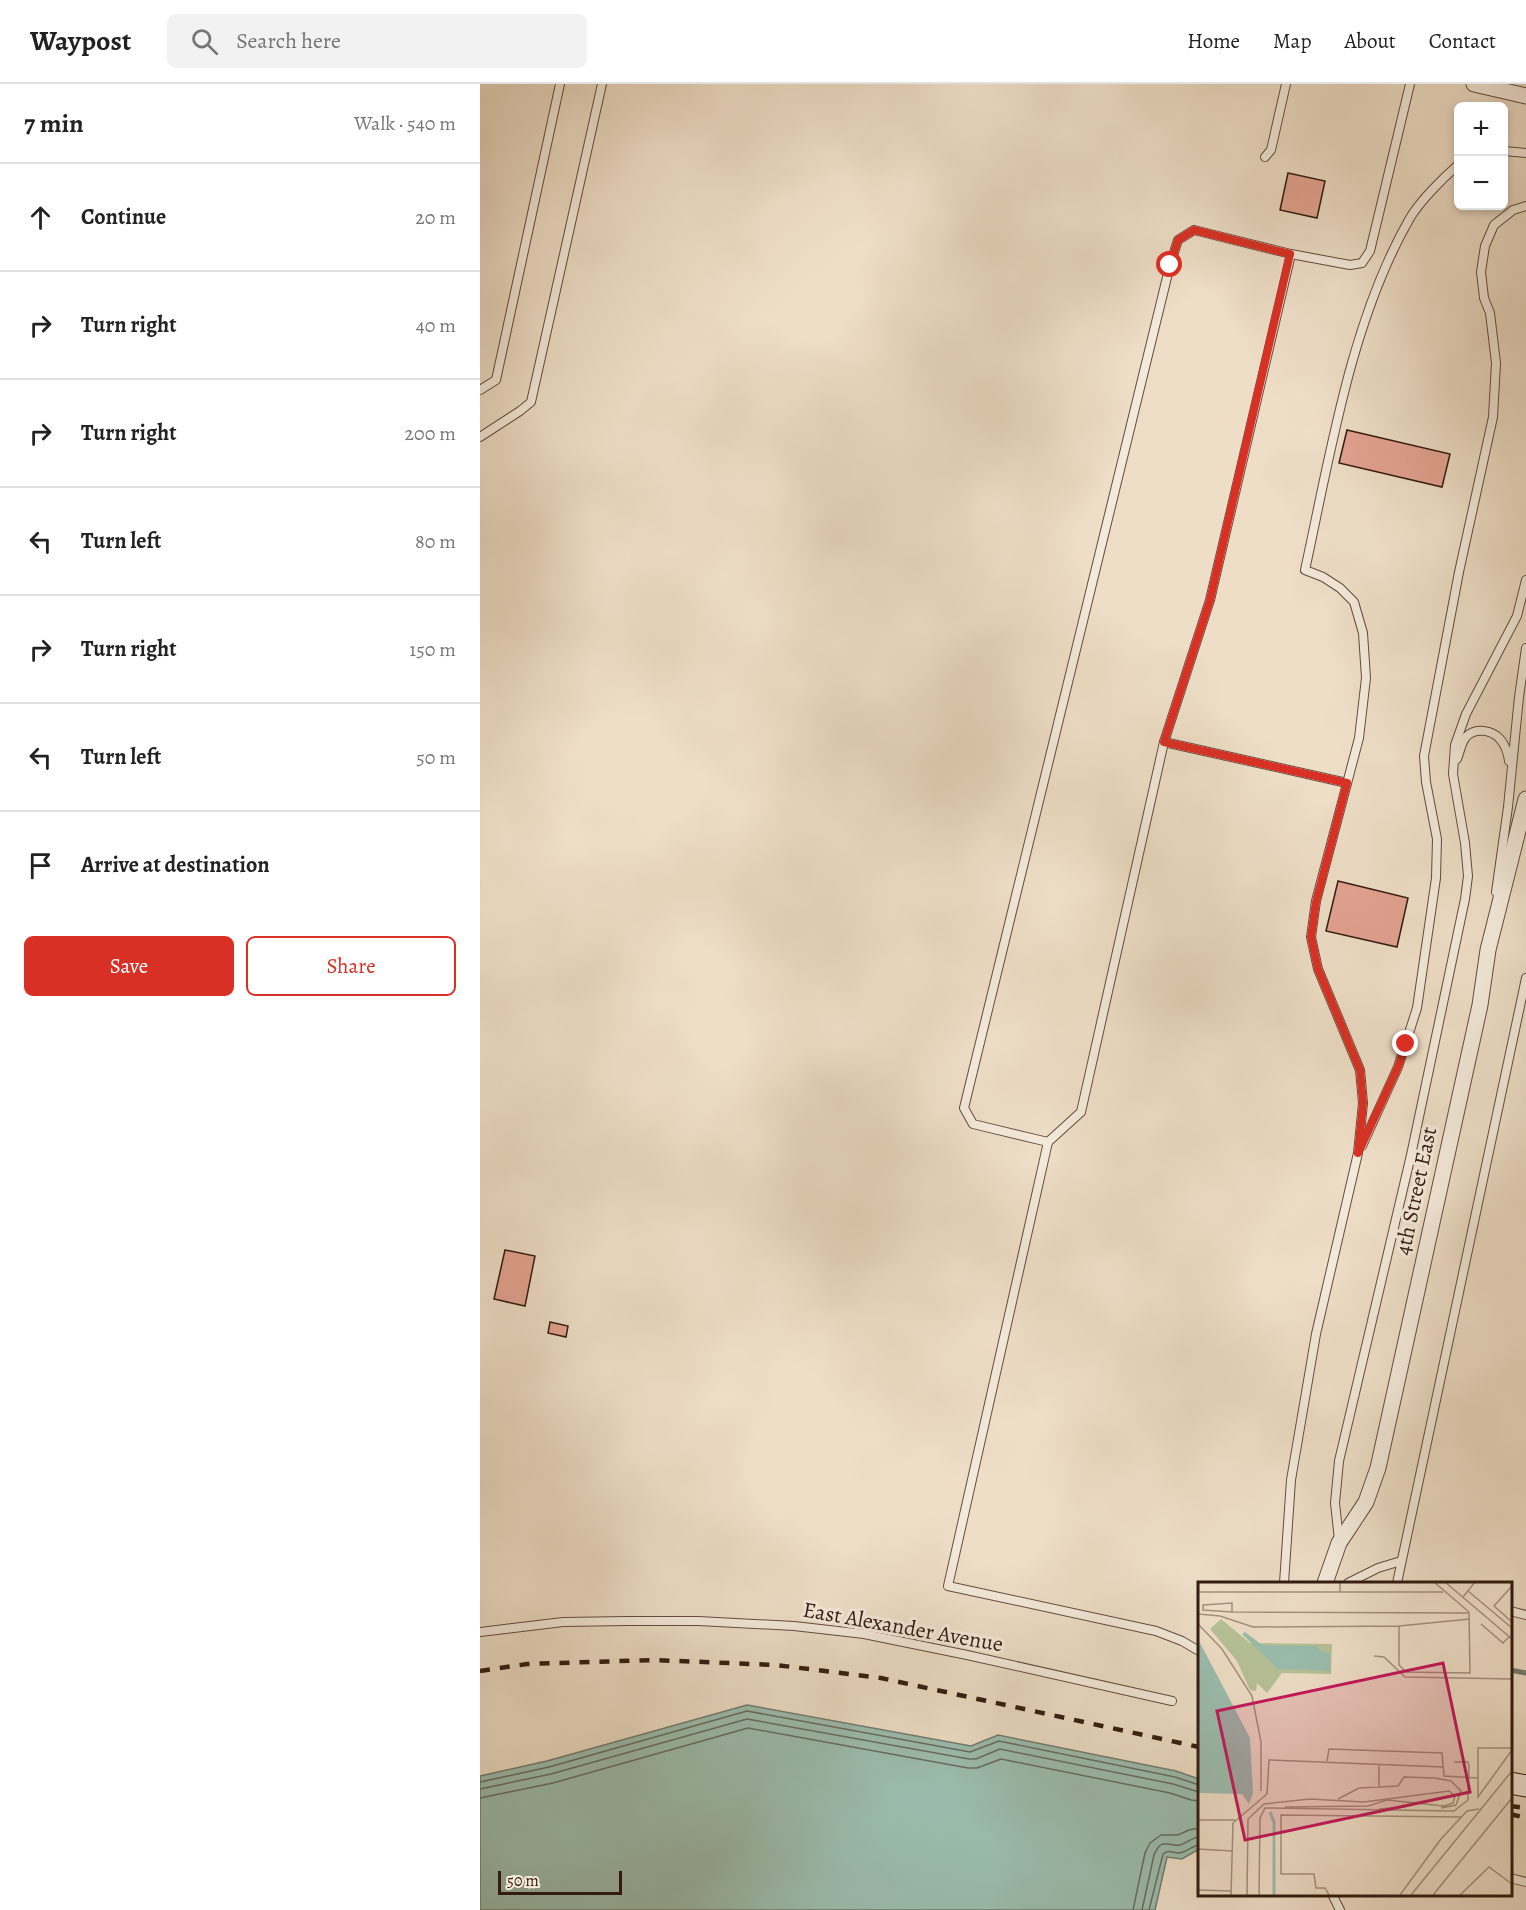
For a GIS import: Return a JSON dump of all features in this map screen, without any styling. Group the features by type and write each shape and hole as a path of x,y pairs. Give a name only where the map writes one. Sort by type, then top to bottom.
{"street":[{"path":"1474,84 1526,96"},
{"name":"4th Street East","path":"1325,1582 1339,1543 1366,1502 1378,1468 1480,1005 1488,950 1526,799"},
{"path":"1511,1783 1526,1786"}],"lane":[{"path":"480,390 496,380 560,84"},
{"path":"480,437 531,402 602,84"},
{"path":"1265,157 1271,150 1286,84"},
{"path":"1048,1142 974,1124 964,1108 1178,240 1194,230 1290,254 1350,265 1362,262 1370,251 1410,84"},
{"path":"1508,151 1526,153"},
{"path":"1284,1582 1292,1480 1316,1334 1358,1153 1363,1103 1360,1070 1318,969 1311,937 1316,902 1359,738 1366,678 1363,633 1354,602 1340,588 1305,570 1341,409 1362,329 1389,260 1411,216 1454,168"},
{"path":"1358,1153 1398,1067 1417,1008 1432,909 1437,839 1426,782 1424,756 1459,572 1493,417 1496,363 1490,313 1484,298 1481,272 1485,246 1494,225 1513,210 1526,206"},
{"path":"1198,1650 1155,1630 948,1586 1048,1142 1081,1112 1164,742 1210,600 1290,254"},
{"path":"1339,1543 1335,1503 1339,1461 1411,1155 1465,899 1468,876 1465,843 1453,774 1455,745 1466,714 1517,616 1526,580"},
{"path":"1488,950 1508,807 1526,648"},
{"path":"1453,774 1461,746 1468,735 1477,731 1487,731 1500,738 1507,750 1511,775"},
{"path":"1164,742 1347,783"},
{"path":"1397,1582 1526,978"},
{"path":"1350,1582 1401,1560"},
{"path":"1511,1611 1526,1615"},
{"name":"East Alexander Avenue","path":"480,1632 563,1622 698,1621 794,1626 876,1637 967,1655 1172,1701"},
{"path":"1511,1878 1526,1881"},
{"path":"1333,1895 1340,1910"}],"water":[{"path":"747,1705 971,1746 998,1735 1176,1771 1198,1779 1198,1850 1182,1859 1167,1857 1155,1910 480,1910 480,1776 547,1761"}],"building":[{"path":"1288,173 1325,181 1317,218 1280,210"},
{"path":"1347,430 1450,454 1442,487 1339,463"},
{"path":"1338,881 1408,898 1397,947 1326,931"},
{"path":"505,1250 535,1256 525,1306 494,1299"},
{"path":"550,1322 568,1326 566,1337 548,1333"}],"waterway":[{"path":"1511,1670 1526,1673"}],"railway":[{"path":"480,1671 527,1664 654,1660 776,1665 881,1678 1198,1747"},
{"path":"1511,1806 1526,1808"},
{"path":"1511,1814 1526,1818"}],"route":[{"path":"1170,265 1178,240 1194,230 1290,254 1210,600 1164,742 1347,783 1316,902 1311,937 1318,969 1360,1070 1363,1103 1358,1153 1398,1067 1406,1044"}]}
